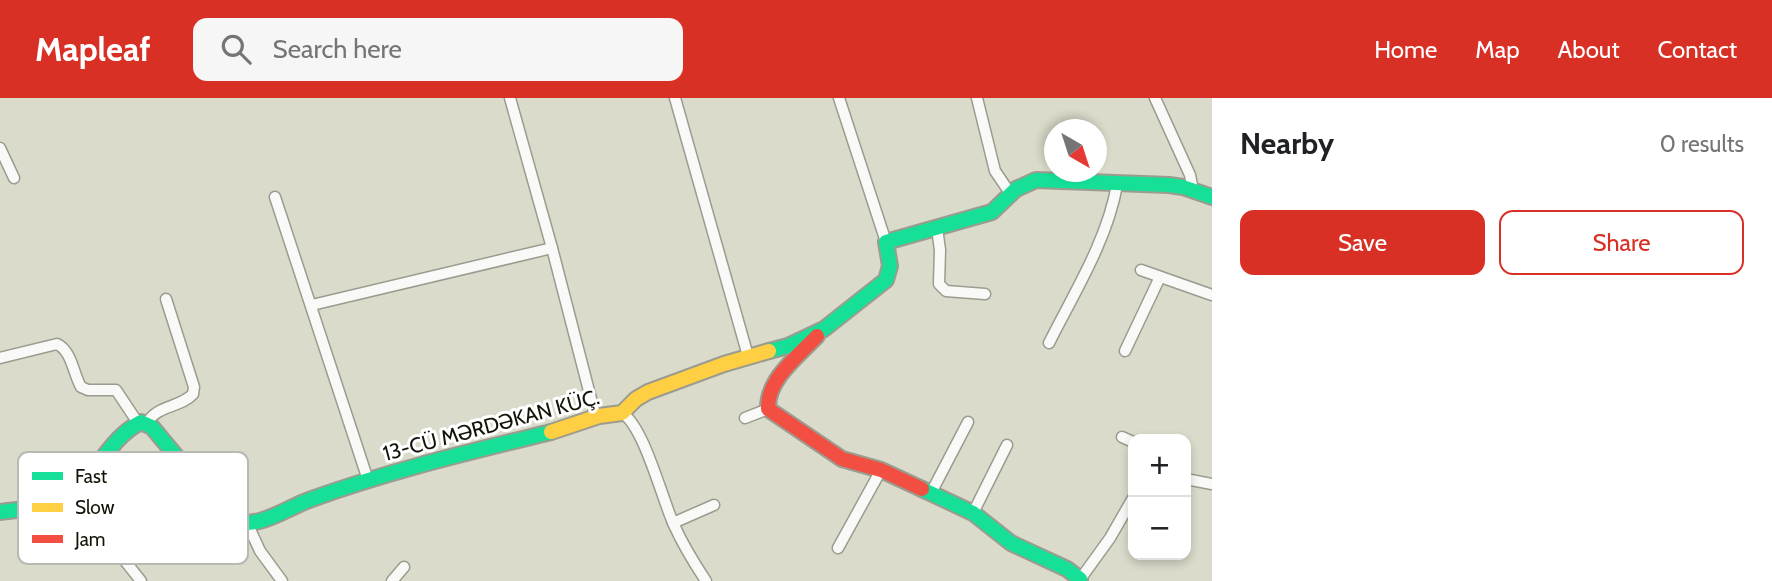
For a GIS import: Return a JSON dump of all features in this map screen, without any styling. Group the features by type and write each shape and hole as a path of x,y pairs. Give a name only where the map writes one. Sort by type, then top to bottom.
{"street":[{"path":"510,98 596,418"},
{"path":"675,98 748,356"},
{"path":"839,98 886,243 992,212 1018,185 1036,180 1168,185 1212,197"},
{"path":"976,98 995,171 1010,193"},
{"path":"1155,98 1190,175 1193,190"},
{"path":"0,148 14,177"},
{"path":"1049,344 1092,258 1117,185"},
{"path":"275,197 368,480"},
{"path":"937,228 941,288 946,291 985,295"},
{"name":"13-CÜ MƏRDƏKAN KÜÇ.","path":"248,525 299,503 368,480 564,428 609,413 622,413 648,392 748,356 777,349 824,329 886,280 890,272 886,243"},
{"path":"312,305 552,248"},
{"path":"1141,270 1212,295"},
{"path":"1125,351 1160,277"},
{"path":"106,452 124,432 143,423 155,412 185,401 194,394 166,299"},
{"path":"768,409 768,394 788,367 824,329"},
{"path":"0,358 61,345 67,351 81,387 88,390 116,390 169,452"},
{"path":"777,349 788,367"},
{"path":"746,418 768,409"},
{"path":"768,409 842,459 881,470 973,513 1011,542 1067,569 1079,580 1110,538 1128,507"},
{"path":"622,413 636,426 673,523 706,581"},
{"path":"931,493 968,422"},
{"path":"1122,437 1128,440"},
{"path":"973,513 1007,445"},
{"path":"838,548 881,470"},
{"path":"1191,480 1212,484"},
{"path":"673,523 714,505"},
{"path":"0,512 18,509"},
{"path":"248,525 260,551 282,581"},
{"path":"127,564 141,581"},
{"path":"392,581 404,567"}],"traffic: fast":[{"path":"769,351 788,346 824,329 886,280 890,266 886,242 992,212 1016,189 1036,180 1169,185 1212,197"},
{"path":"108,452 129,429 141,422 152,427 173,452"},
{"path":"248,523 270,518 309,500 399,471 551,432"},
{"path":"922,489 973,513 1011,543 1067,569 1080,579"},
{"path":"0,512 18,509"}],"traffic: slow":[{"path":"551,432 599,416 622,413 648,392 724,364 769,351"}],"traffic: jam":[{"path":"817,336 778,378 769,398 768,409 842,459 881,470 922,489"}]}
